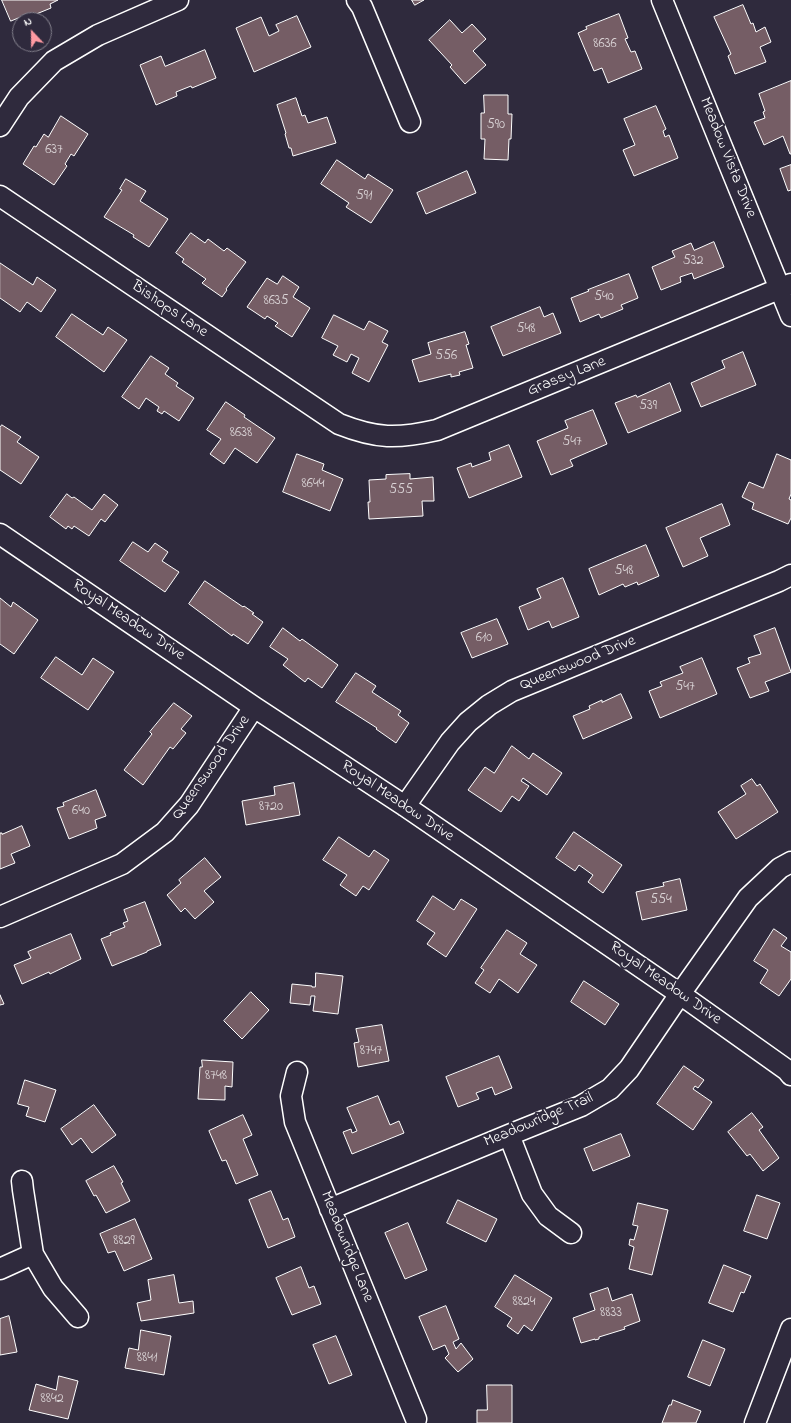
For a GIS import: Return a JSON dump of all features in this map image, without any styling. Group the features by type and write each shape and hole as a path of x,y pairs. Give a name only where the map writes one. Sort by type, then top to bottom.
{"street":[{"path":"0,126 19,97 54,61 98,35 178,0"},
{"path":"356,0 362,7 410,122"},
{"name":"Meadow Vista Drive","path":"662,0 786,287 791,316"},
{"name":"Bishops Lane","path":"0,196 339,424"},
{"name":"Grassy Lane","path":"339,424 363,432 386,436 412,435 437,430 786,287"},
{"name":"Royal Meadow Drive","path":"0,534 254,707 405,806 680,994 787,1070 791,1075"},
{"name":"Queenswood Drive","path":"405,806 456,735 468,722 496,700 512,691 791,575"},
{"name":"Queenswood Drive","path":"0,917 122,864 165,832 189,805 254,707"},
{"name":"Meadowridge Trail","path":"330,1209 581,1106 610,1089 629,1069 748,898 780,868 791,862"},
{"name":"Meadowridge Lane","path":"297,1072 291,1096 295,1122 416,1419"},
{"path":"508,1135 532,1194 548,1216 571,1234"},
{"path":"22,1181 33,1254 53,1288 78,1317"},
{"path":"0,1269 33,1254"},
{"path":"755,1423 786,1358 791,1329"}],"building":[{"path":"2,0 58,0 50,4 51,8 41,12 12,12 11,21"},
{"path":"412,0 424,0 415,5"},
{"path":"743,5 751,24 753,23 756,32 765,27 771,42 760,47 766,62 735,74 728,56 731,54 714,17"},
{"path":"619,14 628,38 625,39 631,52 635,51 642,69 608,83 602,68 594,71 578,33 587,29 586,27"},
{"path":"297,16 311,47 254,72 236,28 261,17 269,36 279,31 276,25"},
{"path":"450,20 462,33 472,24 486,39 473,51 486,65 465,84 450,67 452,65 429,40"},
{"path":"205,50 216,78 192,88 191,86 176,92 177,96 156,105 140,65 161,56 165,66"},
{"path":"791,81 790,154 783,136 764,145 754,122 765,118 763,112 765,111 759,94"},
{"path":"484,95 508,95 508,114 512,114 508,160 484,159 485,139 481,139 481,113 484,113"},
{"path":"296,98 302,116 305,115 308,123 327,117 336,143 293,156 291,148 289,148 277,105"},
{"path":"656,106 666,129 663,131 665,137 669,135 678,158 634,176 623,150 635,145 624,119"},
{"path":"61,116 88,134 74,156 71,154 65,164 67,166 54,185 23,164 34,146 36,147 44,134 48,137"},
{"path":"337,160 365,179 368,174 393,190 371,223 346,207 349,203 321,184"},
{"path":"791,165 791,190 788,191 780,169"},
{"path":"467,171 476,193 426,214 417,193"},
{"path":"126,179 146,191 140,201 168,219 149,247 133,237 134,235 104,217 122,190 120,189"},
{"path":"191,233 205,243 208,239 224,251 227,248 246,262 226,289 227,290 222,297 202,283 206,279 182,262 184,259 176,253"},
{"path":"714,242 724,267 694,279 692,273 680,277 681,282 661,290 652,267 675,257 672,251 691,243 694,250"},
{"path":"0,263 33,285 37,277 56,290 41,312 27,302 20,312 0,298"},
{"path":"629,274 638,298 621,305 623,309 601,318 599,314 580,322 571,298"},
{"path":"283,276 299,287 293,297 310,308 292,337 275,326 278,323 267,316 265,319 247,307 267,278 277,284"},
{"path":"540,307 544,317 553,313 561,333 503,356 491,327"},
{"path":"72,314 103,335 108,327 127,340 104,372 56,337"},
{"path":"334,315 364,330 369,321 388,331 382,342 388,345 369,382 352,373 359,358 351,354 347,362 333,355 338,346 322,338"},
{"path":"465,332 469,344 466,345 473,368 459,372 460,375 451,377 451,374 419,382 412,360 431,354 428,343"},
{"path":"743,352 756,385 701,407 691,383 725,368 722,361"},
{"path":"151,356 169,368 165,374 178,383 176,386 194,398 179,421 164,411 162,414 157,411 159,407 146,398 139,409 122,397"},
{"path":"670,383 681,411 628,433 615,403 636,395 637,397"},
{"path":"226,402 245,415 244,417 275,438 257,463 235,448 224,464 210,454 221,439 207,430"},
{"path":"593,410 607,444 570,460 573,466 551,475 537,441 568,428 565,421"},
{"path":"2,425 21,437 17,442 39,457 21,484 0,470 0,428"},
{"path":"509,445 522,477 469,498 457,468 471,463 472,467 491,460 489,453"},
{"path":"297,454 324,464 322,470 343,479 330,511 283,492"},
{"path":"777,454 791,460 791,494 789,499 791,500 791,518 788,524 752,509 754,503 742,497 749,482 763,488"},
{"path":"410,474 410,479 433,477 434,501 422,501 423,516 369,519 369,480 386,479 386,475"},
{"path":"67,494 72,498 74,497 92,510 104,494 118,505 105,522 101,519 89,536 74,526 72,529 68,526 66,529 50,517"},
{"path":"722,504 730,525 700,538 708,556 683,567 666,528"},
{"path":"133,542 148,552 155,543 168,552 162,561 179,572 165,592 120,561"},
{"path":"646,545 659,576 638,585 637,582 625,587 623,584 599,595 589,569"},
{"path":"563,578 579,617 552,628 549,621 528,630 519,607 541,598 537,589"},
{"path":"205,581 254,613 252,614 263,622 248,644 233,634 232,636 189,604"},
{"path":"0,598 11,607 13,602 38,620 14,654 0,644"},
{"path":"497,619 508,644 472,658 461,633"},
{"path":"283,628 300,641 302,639 338,665 322,688 308,678 305,682 283,665 288,659 270,647"},
{"path":"775,628 791,672 765,682 769,691 750,698 737,668 750,663 748,658 761,654 754,636"},
{"path":"56,657 82,675 93,658 114,672 88,710 41,678"},
{"path":"702,658 717,694 660,718 649,691 662,686 660,682 683,673 680,667"},
{"path":"356,673 376,686 372,692 401,711 398,715 409,723 396,743 376,729 377,728 336,702"},
{"path":"621,694 632,718 583,739 573,716 590,709 589,706 602,700 602,702"},
{"path":"174,703 192,716 181,729 186,733 173,749 170,747 143,785 124,770 152,734 150,732"},
{"path":"512,746 529,759 533,753 562,773 547,795 523,778 521,781 529,786 519,801 512,796 501,812 468,790 485,767 494,773"},
{"path":"752,779 757,786 760,784 778,812 736,839 718,812 746,794 741,786"},
{"path":"294,783 300,815 246,825 242,801 275,795 274,787"},
{"path":"96,790 106,816 95,820 97,828 69,839 57,808 64,806 63,803"},
{"path":"22,826 30,846 11,854 15,863 0,869 0,833 2,834"},
{"path":"574,832 622,865 603,893 588,882 593,875 579,865 575,871 556,858"},
{"path":"339,837 369,857 374,850 389,860 369,890 363,886 356,896 340,885 347,875 323,860"},
{"path":"205,858 221,877 204,891 214,902 195,919 185,908 181,912 167,895 181,883 179,880"},
{"path":"680,879 687,910 642,920 636,892 664,886 663,883"},
{"path":"433,896 454,910 461,899 477,909 446,957 427,944 435,933 417,921"},
{"path":"145,902 161,945 112,966 101,939 111,935 110,933 125,927 123,923 128,921 124,910"},
{"path":"774,929 787,938 781,946 791,952 791,979 779,996 760,983 768,970 754,961"},
{"path":"507,930 527,943 520,954 537,965 518,993 499,979 490,993 475,983 484,970 481,968"},
{"path":"71,934 81,959 50,974 49,972 22,984 14,965 31,958 28,952"},
{"path":"316,973 343,976 338,1014 313,1011 315,996 311,996 310,1005 290,1003 292,984 315,987"},
{"path":"584,981 619,1004 605,1025 571,1002"},
{"path":"251,992 269,1010 242,1039 224,1021"},
{"path":"0,995 4,1004 0,1005"},
{"path":"382,1025 389,1061 358,1067 354,1043 359,1042 356,1029"},
{"path":"499,1056 512,1088 495,1095 492,1087 476,1093 479,1099 458,1107 446,1077"},
{"path":"202,1060 233,1062 232,1087 225,1086 225,1100 198,1099 200,1067 202,1067"},
{"path":"684,1066 704,1080 698,1088 695,1086 693,1089 712,1102 693,1130 657,1104"},
{"path":"25,1080 56,1090 45,1122 26,1116 29,1107 18,1104"},
{"path":"378,1096 390,1125 399,1121 404,1133 352,1154 343,1132 351,1129 352,1133 357,1131 347,1108"},
{"path":"94,1105 116,1135 92,1153 81,1138 72,1145 61,1129"},
{"path":"752,1113 763,1127 759,1130 779,1158 763,1171 750,1154 747,1156 728,1132"},
{"path":"243,1115 252,1135 243,1139 258,1175 236,1184 226,1160 222,1161 209,1131"},
{"path":"621,1134 630,1156 593,1171 584,1149"},
{"path":"114,1166 123,1182 121,1183 130,1201 106,1213 86,1181"},
{"path":"271,1191 283,1220 288,1218 295,1237 268,1248 249,1200"},
{"path":"757,1195 780,1203 767,1239 744,1231"},
{"path":"458,1200 497,1219 486,1242 447,1223"},
{"path":"638,1203 668,1210 652,1275 629,1269 634,1247 629,1245 630,1239 634,1240 638,1226 633,1225"},
{"path":"135,1219 152,1259 124,1271 115,1251 108,1253 100,1234"},
{"path":"408,1223 427,1270 405,1279 385,1233"},
{"path":"724,1265 751,1276 744,1293 741,1292 733,1312 709,1303"},
{"path":"301,1267 309,1288 314,1286 321,1304 292,1315 276,1278"},
{"path":"174,1275 179,1303 193,1301 194,1313 141,1321 137,1303 151,1300 148,1280"},
{"path":"515,1275 552,1298 532,1331 524,1325 518,1334 507,1326 512,1318 495,1307"},
{"path":"608,1288 612,1301 632,1294 640,1321 624,1327 625,1329 599,1337 599,1339 581,1343 573,1318 595,1310 590,1294"},
{"path":"446,1306 459,1339 453,1342 456,1349 461,1343 473,1359 458,1372 445,1358 449,1354 445,1345 433,1350 419,1317"},
{"path":"9,1316 17,1352 0,1355 0,1319"},
{"path":"141,1330 171,1336 164,1375 125,1368 129,1348 138,1350"},
{"path":"336,1336 352,1375 329,1384 313,1345"},
{"path":"703,1340 725,1349 710,1386 688,1377"},
{"path":"59,1376 78,1381 68,1419 29,1410 36,1384 56,1390"},
{"path":"487,1385 512,1385 512,1423 477,1423 477,1410 487,1410"},
{"path":"673,1400 701,1411 696,1423 662,1423 669,1405 671,1405"}]}
